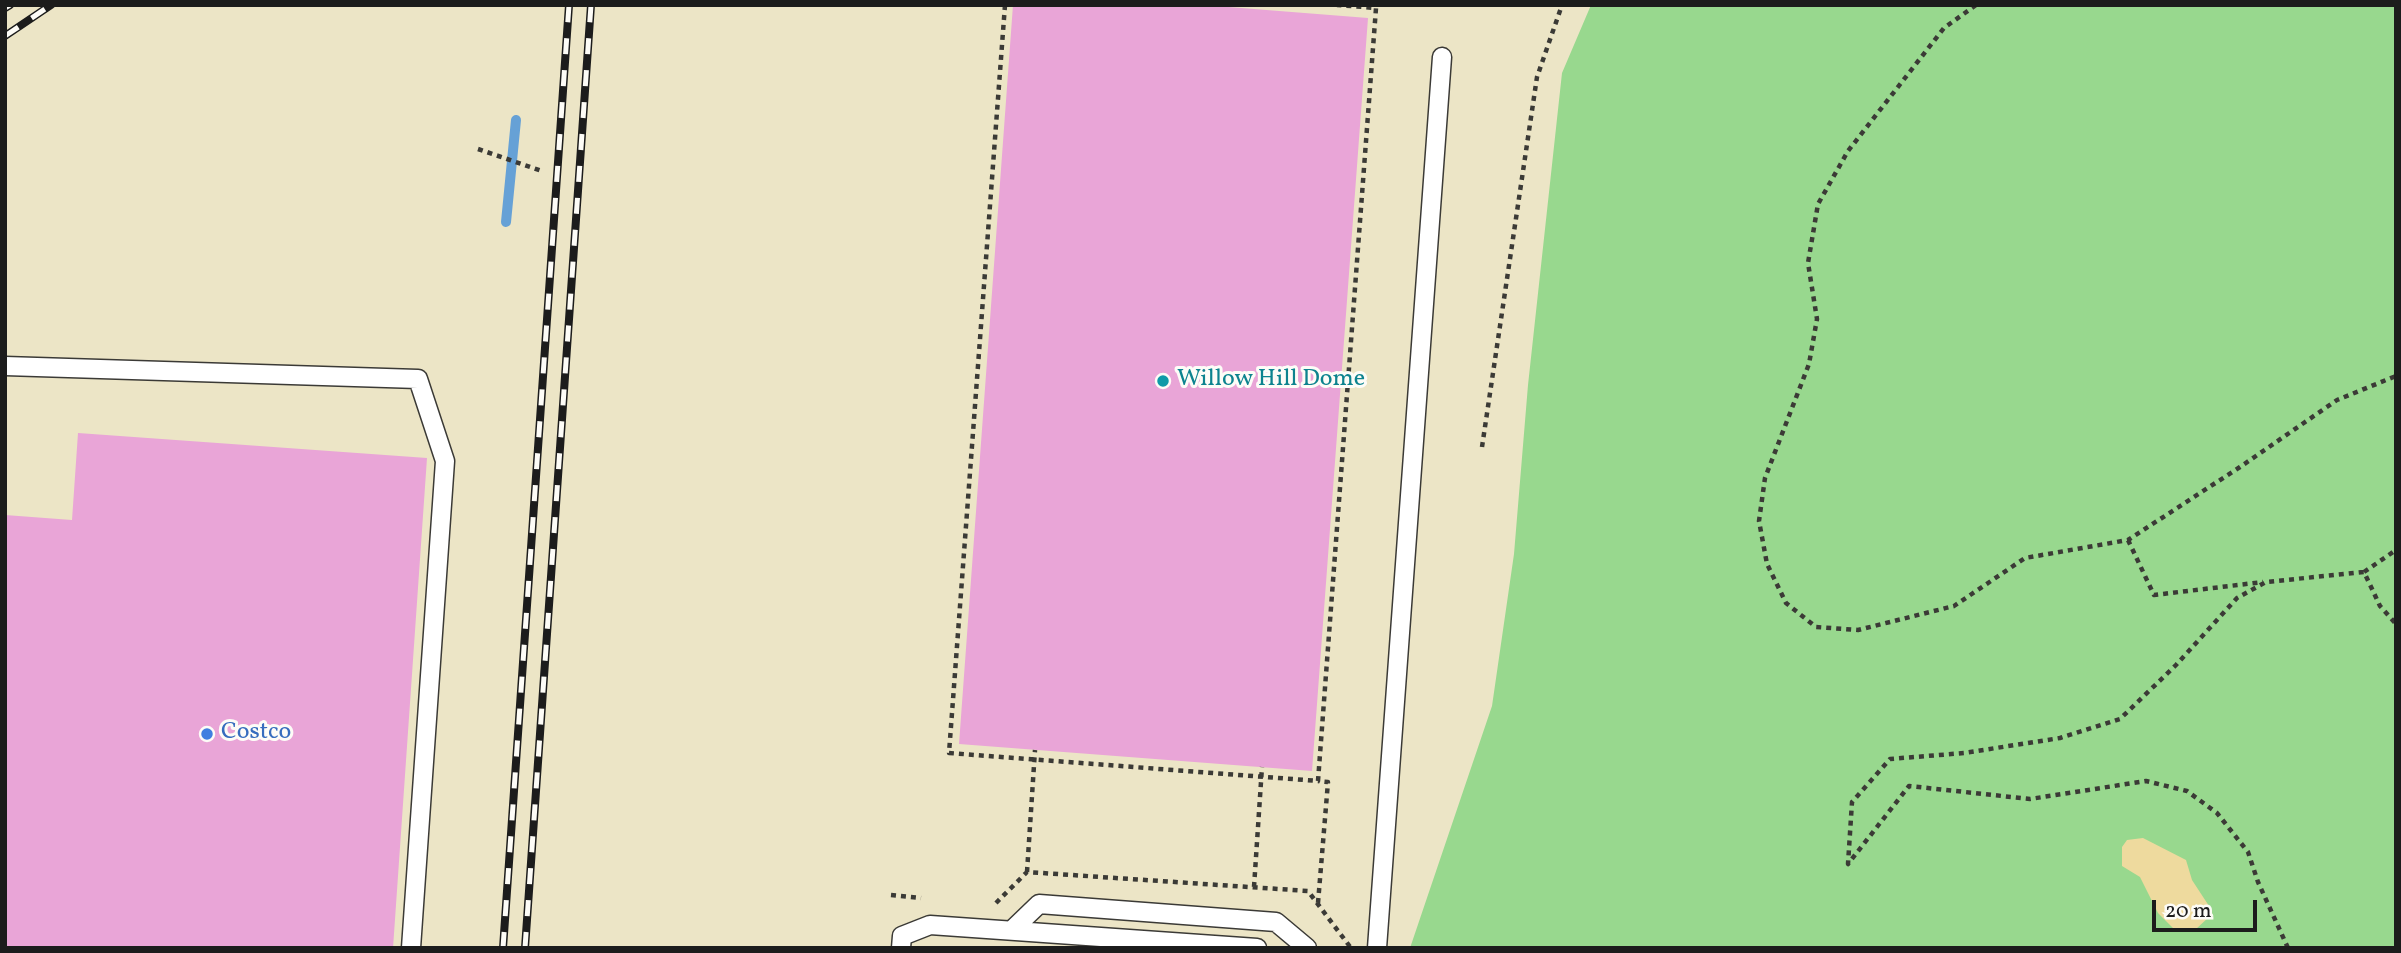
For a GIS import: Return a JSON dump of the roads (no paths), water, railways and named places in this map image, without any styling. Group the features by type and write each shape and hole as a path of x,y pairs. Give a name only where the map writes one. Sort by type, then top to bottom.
{"lane":[{"path":"1377,948 1442,57"},
{"path":"5,366 418,379 445,461 411,948"},
{"path":"1012,930 1039,904 1276,922 1307,948"},
{"path":"901,948 902,936 930,925 1257,948"}],"waterway":[{"path":"506,222 516,120"}],"railway":[{"path":"5,8 10,5"},
{"path":"5,36 51,5"},
{"path":"503,948 569,5"},
{"path":"525,948 591,5"}],"place":[{"name":"Willow Hill Dome","path":"1163,381"},
{"name":"Costco","path":"207,734"}]}
